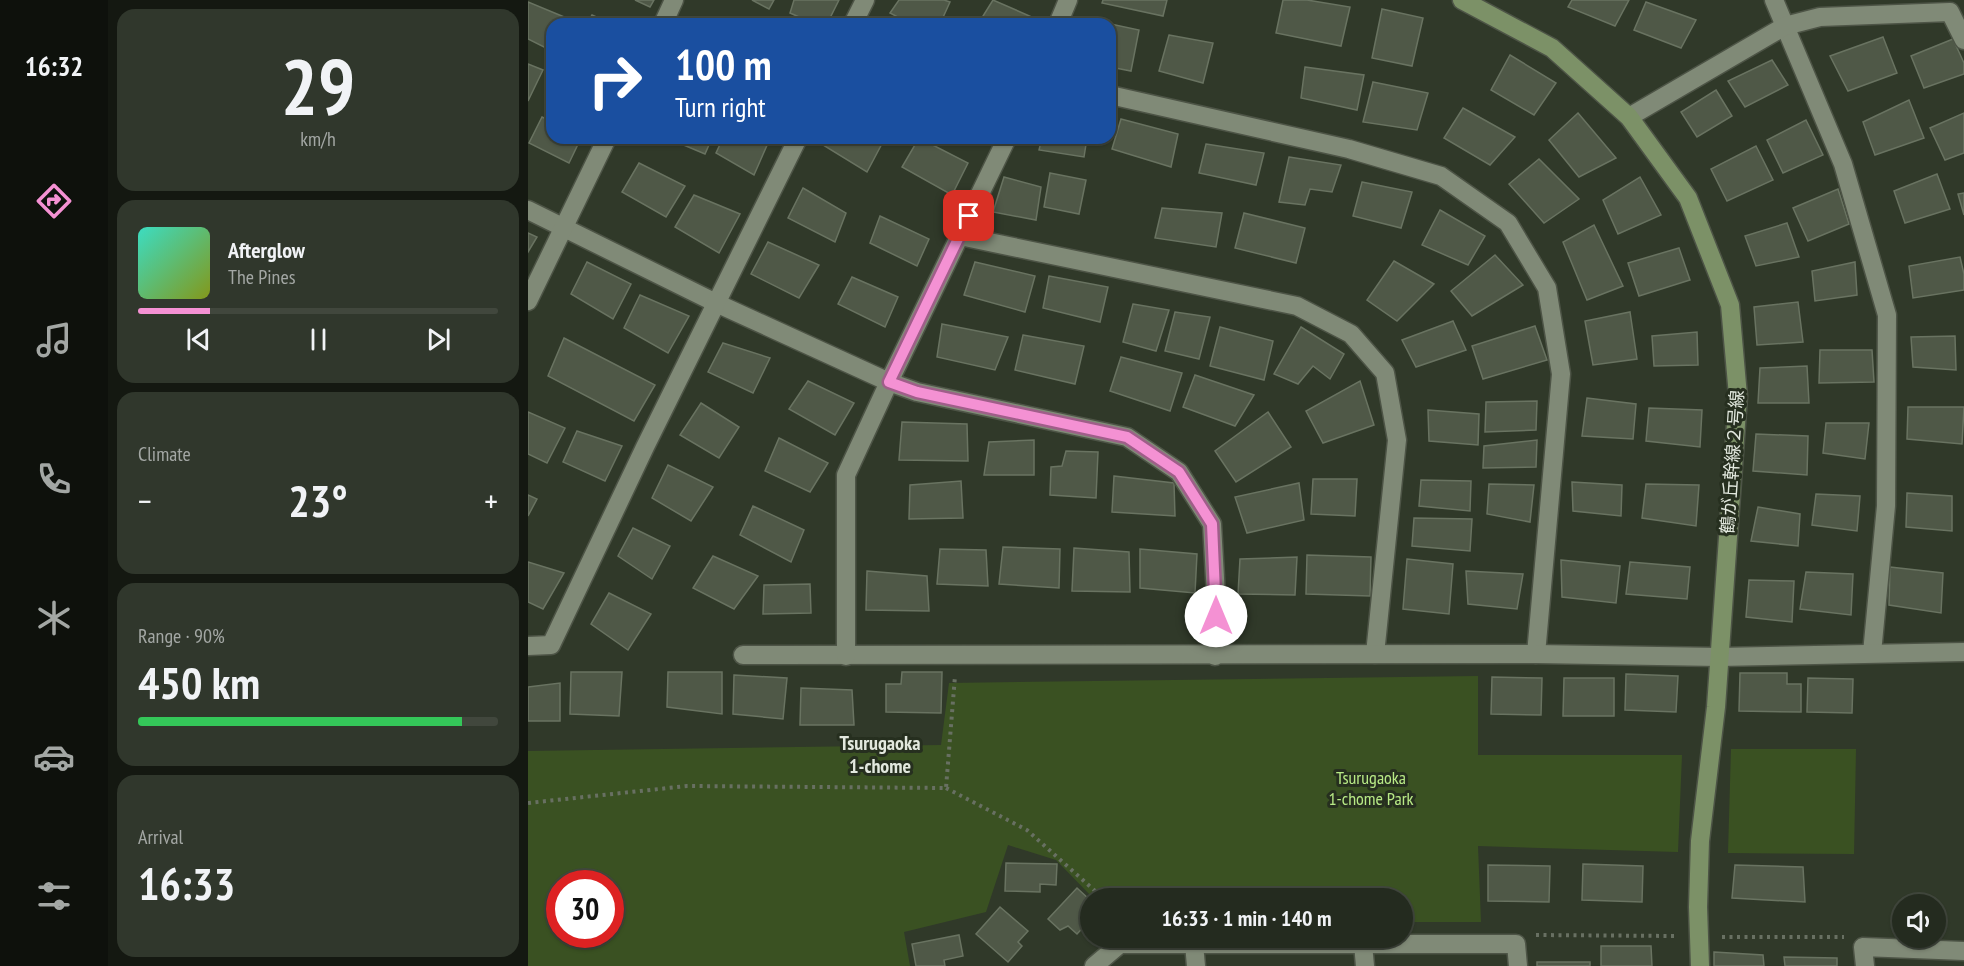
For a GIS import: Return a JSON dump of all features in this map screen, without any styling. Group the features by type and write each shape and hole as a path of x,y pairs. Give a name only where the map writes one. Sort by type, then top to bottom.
{"street":[{"path":"666,18 674,0"},
{"path":"856,18 865,0"},
{"path":"1060,18 1068,0"},
{"name":"鶴が丘幹線２号線","path":"1462,0 1552,48 1629,117 1688,198 1730,305 1738,396 1716,707 1700,840 1698,907 1700,966"},
{"path":"1774,0 1843,164 1887,315 1886,506 1872,653"},
{"path":"1629,117 1785,26 1820,17 1950,12 1964,40"},
{"path":"1116,96 1349,149 1442,176 1508,223 1547,288 1561,374 1536,654"},
{"path":"528,301 604,144"},
{"path":"528,646 551,645 645,447 795,144"},
{"path":"846,656 846,475 1004,144"},
{"path":"528,210 716,303 889,382 917,392 1127,437 1179,472 1212,524 1216,596 1215,656"},
{"path":"960,236 1297,306 1351,334 1385,373 1397,440 1375,654"},
{"path":"743,655 1536,654 1719,657 1964,652"},
{"path":"1413,944 1516,944 1518,966"},
{"path":"1865,966 1863,947 1964,951"},
{"path":"1094,966 1115,948"},
{"path":"1194,948 1196,966"},
{"path":"1363,948 1365,966"}],"path":[{"path":"946,788 957,656"},
{"path":"528,803 687,786 946,788 1027,830 1092,888"}],"green space":[{"name":"Tsurugaoka 1-chome Park","path":"1478,676 1478,755 1682,755 1678,852 1478,846 1481,922 1413,922 1413,888 1083,888 1056,860 1008,845 986,912 904,932 910,966 528,966 528,751 941,745 949,683"},
{"path":"1731,749 1856,749 1854,854 1728,853"}],"building":[{"path":"635,0 654,0 650,7"},
{"path":"752,0 774,0 769,9"},
{"path":"794,0 839,0 830,18 801,18 790,13"},
{"path":"899,0 950,2 943,18 900,18 890,13"},
{"path":"993,0 1034,18 982,18"},
{"path":"1103,0 1167,0 1163,16 1102,3"},
{"path":"1283,0 1307,0 1350,7 1341,46 1276,33"},
{"path":"1572,0 1629,0 1615,26 1568,7"},
{"path":"528,2 567,18 546,18 546,48 528,39"},
{"path":"1646,2 1696,20 1681,48 1634,30"},
{"path":"1382,9 1423,18 1412,66 1372,58"},
{"path":"1116,25 1139,30 1131,71 1116,68"},
{"path":"1169,35 1213,43 1203,83 1159,71"},
{"path":"1883,37 1897,73 1848,91 1830,56"},
{"path":"1953,39 1964,63 1964,74 1924,88 1911,56"},
{"path":"1510,55 1556,83 1534,115 1491,90"},
{"path":"1772,60 1788,85 1745,107 1728,81"},
{"path":"528,64 543,70 528,101"},
{"path":"1305,67 1364,75 1357,110 1301,98"},
{"path":"1373,82 1428,93 1417,130 1363,122"},
{"path":"1716,90 1732,116 1697,137 1681,112"},
{"path":"1909,100 1924,138 1875,155 1863,122"},
{"path":"1463,108 1515,137 1490,165 1444,138"},
{"path":"1578,113 1616,158 1579,177 1549,140"},
{"path":"1964,113 1964,153 1945,160 1930,128"},
{"path":"542,117 546,119 546,144 578,144 569,163 529,143"},
{"path":"1121,119 1178,134 1171,167 1112,149 1114,144 1116,144"},
{"path":"1806,120 1823,155 1783,173 1767,140"},
{"path":"681,144 709,144 705,154"},
{"path":"720,144 768,144 754,175 716,153"},
{"path":"823,144 882,144 867,172"},
{"path":"915,144 931,144 968,163 952,195 902,167"},
{"path":"1040,144 1086,144 1084,157 1039,150"},
{"path":"1206,144 1264,153 1256,185 1199,173"},
{"path":"1756,146 1773,180 1727,201 1711,169"},
{"path":"1289,157 1341,165 1332,192 1310,189 1305,205 1279,202"},
{"path":"1539,159 1579,199 1544,223 1509,184"},
{"path":"639,163 685,186 666,217 622,192"},
{"path":"1050,173 1086,180 1079,214 1044,207"},
{"path":"1937,174 1950,209 1905,223 1894,191"},
{"path":"1004,177 1041,187 1036,220 993,212"},
{"path":"1640,177 1661,215 1618,234 1603,200"},
{"path":"1362,182 1412,192 1401,228 1353,216"},
{"path":"803,188 846,213 835,242 788,218"},
{"path":"1838,189 1849,224 1808,241 1793,208"},
{"path":"1964,193 1964,215 1958,194"},
{"path":"694,195 740,214 719,253 675,227"},
{"path":"1162,208 1222,213 1216,247 1155,238"},
{"path":"1440,210 1485,236 1468,265 1422,245"},
{"path":"1244,213 1305,228 1296,263 1235,248"},
{"path":"880,216 929,239 917,266 870,243"},
{"path":"1787,223 1799,257 1756,266 1745,236"},
{"path":"1594,225 1623,286 1587,300 1563,242"},
{"path":"528,233 537,237 528,252"},
{"path":"768,242 819,265 799,298 751,274"},
{"path":"1679,248 1690,280 1639,296 1628,263"},
{"path":"1495,255 1523,285 1472,316 1451,291"},
{"path":"1960,257 1964,274 1964,290 1913,298 1909,266"},
{"path":"1394,261 1434,284 1397,321 1367,300"},
{"path":"587,262 631,284 613,319 571,294"},
{"path":"975,262 1035,276 1025,312 964,295"},
{"path":"1855,262 1857,295 1815,301 1812,271"},
{"path":"1049,276 1108,287 1100,322 1043,308"},
{"path":"852,277 898,297 885,327 838,304"},
{"path":"640,295 689,316 668,353 624,328"},
{"path":"1798,302 1803,342 1757,345 1754,307"},
{"path":"1133,304 1169,310 1156,351 1123,342"},
{"path":"1175,312 1210,317 1199,359 1165,351"},
{"path":"1630,312 1637,359 1593,365 1585,321"},
{"path":"1453,321 1466,350 1416,367 1402,340"},
{"path":"942,324 1008,337 995,370 937,357"},
{"path":"1535,326 1547,360 1483,379 1472,346"},
{"path":"1220,327 1273,341 1264,380 1210,366"},
{"path":"1301,327 1344,354 1330,379 1313,366 1298,384 1274,374"},
{"path":"1697,332 1698,365 1654,366 1652,336"},
{"path":"1023,335 1084,346 1075,384 1015,370"},
{"path":"1955,336 1956,370 1913,367 1911,337"},
{"path":"564,338 655,385 634,421 548,376"},
{"path":"723,343 770,358 753,393 708,372"},
{"path":"1820,350 1872,350 1874,382 1819,383"},
{"path":"1121,357 1182,373 1170,411 1110,391"},
{"path":"1807,366 1809,403 1758,403 1760,368"},
{"path":"1195,375 1254,395 1235,426 1183,407"},
{"path":"808,381 854,403 835,435 789,409"},
{"path":"1360,381 1374,425 1323,443 1306,411"},
{"path":"1587,398 1636,404 1633,439 1582,436"},
{"path":"1537,401 1536,430 1485,432 1486,402"},
{"path":"701,403 739,427 719,458 680,435"},
{"path":"1908,407 1964,407 1962,444 1907,439"},
{"path":"1649,408 1702,410 1700,447 1646,441"},
{"path":"1428,410 1479,414 1478,445 1429,441"},
{"path":"528,412 565,428 547,463 528,454"},
{"path":"1268,412 1291,447 1236,482 1215,451"},
{"path":"902,422 967,424 968,461 899,460"},
{"path":"1826,423 1869,423 1865,459 1823,453"},
{"path":"577,431 622,446 605,481 563,462"},
{"path":"1756,434 1808,436 1807,475 1753,471"},
{"path":"779,438 828,463 810,492 765,471"},
{"path":"1034,440 1034,475 984,475 989,442"},
{"path":"1537,440 1536,467 1483,468 1484,446"},
{"path":"1066,451 1098,452 1096,498 1050,495 1051,467 1062,466"},
{"path":"668,465 713,487 691,521 652,498"},
{"path":"1114,476 1174,483 1175,516 1112,512"},
{"path":"1313,479 1357,479 1355,516 1311,514"},
{"path":"1421,480 1471,481 1470,511 1419,506"},
{"path":"961,481 963,518 909,519 910,485"},
{"path":"1572,482 1622,485 1621,516 1573,511"},
{"path":"1299,483 1304,520 1247,533 1235,497"},
{"path":"1489,484 1534,485 1530,522 1487,514"},
{"path":"1646,484 1699,485 1696,526 1642,518"},
{"path":"1907,493 1952,496 1952,531 1906,527"},
{"path":"1816,494 1860,496 1857,531 1812,525"},
{"path":"528,495 537,499 528,516"},
{"path":"753,506 804,530 791,562 740,535"},
{"path":"1758,507 1800,514 1798,546 1751,541"},
{"path":"1414,518 1472,519 1470,551 1412,546"},
{"path":"633,528 670,546 652,579 618,556"},
{"path":"1003,547 1060,549 1059,588 999,584"},
{"path":"1074,548 1129,552 1130,592 1072,591"},
{"path":"940,549 986,550 988,586 937,584"},
{"path":"1140,549 1197,554 1195,593 1140,588"},
{"path":"1307,555 1371,557 1370,596 1306,594"},
{"path":"713,556 758,576 734,609 693,588"},
{"path":"1297,557 1295,595 1238,594 1240,559"},
{"path":"1407,559 1453,564 1449,614 1403,609"},
{"path":"1561,560 1620,566 1616,603 1562,597"},
{"path":"528,562 564,573 543,609 528,602"},
{"path":"1630,562 1690,567 1687,599 1626,594"},
{"path":"1890,567 1943,573 1941,613 1889,605"},
{"path":"867,571 927,576 929,611 866,610"},
{"path":"1466,571 1523,574 1517,609 1468,604"},
{"path":"1806,572 1853,574 1851,615 1800,609"},
{"path":"1749,580 1794,581 1792,622 1746,617"},
{"path":"810,584 811,613 763,614 764,585"},
{"path":"609,593 651,614 628,650 591,624"},
{"path":"571,672 622,672 619,716 570,714"},
{"path":"668,672 722,672 722,714 667,707"},
{"path":"902,672 942,672 941,713 886,712 886,684 901,684"},
{"path":"1740,673 1787,673 1787,684 1801,684 1801,712 1739,711"},
{"path":"1626,674 1678,676 1676,712 1625,710"},
{"path":"734,675 787,678 783,719 733,714"},
{"path":"1492,677 1542,678 1541,715 1491,714"},
{"path":"1564,678 1614,678 1614,716 1563,716"},
{"path":"1808,678 1853,679 1852,713 1807,712"},
{"path":"560,683 560,721 528,721 528,687"},
{"path":"801,688 852,690 854,725 800,725"},
{"path":"1006,863 1057,864 1056,885 1040,884 1040,892 1005,891"},
{"path":"1583,864 1643,866 1642,902 1582,900"},
{"path":"1488,865 1550,866 1549,902 1488,901"},
{"path":"1735,865 1803,867 1805,902 1732,898"},
{"path":"1077,888 1080,891 1080,931 1077,934 1068,926 1060,930 1048,919"},
{"path":"1000,907 1028,931 1018,942 1022,946 1008,962 976,934"},
{"path":"959,935 963,956 944,960 945,966 916,966 912,944"},
{"path":"1601,946 1651,946 1652,966 1601,966"},
{"path":"1714,952 1763,955 1764,966 1714,966"},
{"path":"1784,957 1837,958 1837,966 1785,966"},
{"path":"1537,962 1590,962 1590,966 1537,966"}],"district":[{"name":"Tsurugaoka 1-chome","path":"880,754"}],"route":[{"path":"969,216 889,382 917,392 1127,437 1179,472 1212,524 1216,616"}]}
